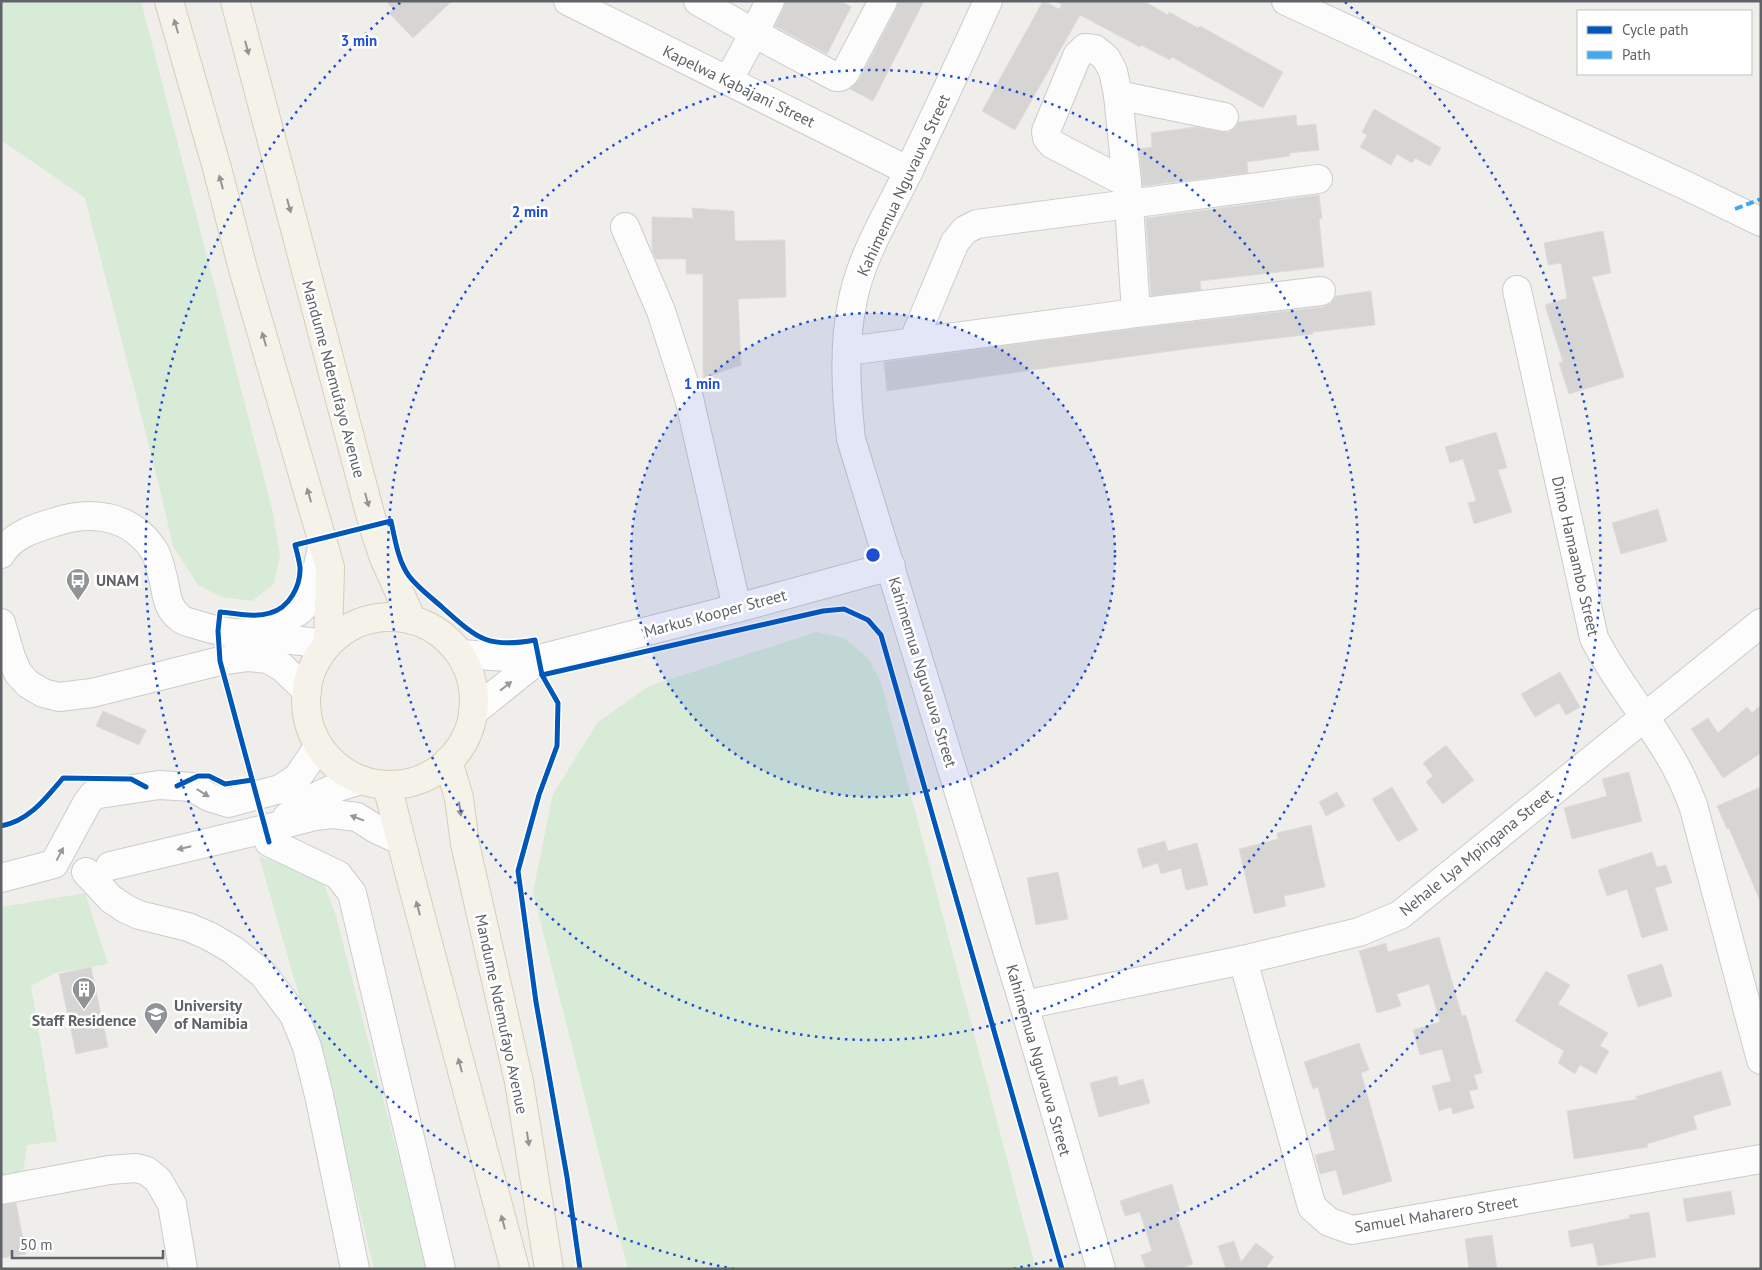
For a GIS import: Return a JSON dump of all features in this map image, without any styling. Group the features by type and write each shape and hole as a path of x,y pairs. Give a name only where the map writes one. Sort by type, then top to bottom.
{"main road":[{"path":"169,1 217,168 243,269 330,567 328,644"},
{"name":"Mandume Ndemufayo Avenue","path":"235,1 373,524 384,558 412,620"},
{"path":"387,617 412,620 426,625 438,633 450,642 460,654 472,682 474,697 471,719 461,745 448,762 434,773 401,785 376,785 344,772 328,758 319,746 309,722 306,702 309,681 316,661 328,644 344,631 370,620 387,617"},
{"name":"Mandume Ndemufayo Avenue","path":"448,762 459,798 465,844 519,1082 550,1269"},
{"path":"387,785 515,1269"}],"street":[{"name":"Kapelwa Kabajani Street","path":"568,1 909,171"},
{"path":"698,1 836,77 845,74 883,1"},
{"path":"728,81 770,1"},
{"name":"Kahimemua Nguvauva Street","path":"988,1 909,171 867,255 853,299 847,351 846,392 851,439 1024,1005 1101,1269"},
{"path":"1286,1 1761,222"},
{"path":"1128,193 1052,144 1047,138 1046,131 1077,56 1085,48 1095,50 1106,58 1113,71 1118,95 1128,193 1136,313"},
{"path":"1118,95 1224,117"},
{"path":"913,342 955,242 965,230 977,224 1128,193 1318,179"},
{"path":"625,227 661,311 689,398 737,608"},
{"name":"Dimo Hamaambo Street","path":"1516,290 1594,638 1606,661 1678,769 1693,805 1761,1060"},
{"path":"847,351 1321,291"},
{"path":"1,554 6,546 22,534 64,519 82,515 102,516 127,524 143,537 154,550 163,576 169,606 181,619 218,631 328,644"},
{"path":"240,634 278,626 303,608 316,576 322,542"},
{"name":"Markus Kooper Street","path":"539,659 891,566"},
{"path":"1,623 11,657 18,672 28,684 44,693 59,697 92,693 220,661 248,657 268,659 282,667 308,691"},
{"name":"Nehale Lya Mpingana Street","path":"1024,1005 1243,960 1359,932 1400,914 1761,623"},
{"path":"460,654 539,659"},
{"path":"471,719 539,659"},
{"path":"1,878 54,864 87,803 94,795 159,785 192,786 209,797 228,803 280,789 297,778 319,746"},
{"path":"274,834 301,805 331,789 361,780"},
{"path":"1,896 97,869 274,834 315,816 344,814 357,817 376,829 400,840"},
{"path":"274,834 338,875 352,893 441,1269"},
{"path":"97,869 111,899 126,909 139,915 188,927 209,936 233,950 262,974 294,1015 307,1047 319,1095 355,1269"},
{"name":"Samuel Maharero Street","path":"1243,960 1312,1207 1329,1222 1352,1230 1761,1159"},
{"path":"1,1190 109,1170 136,1168 147,1172 158,1180 172,1204 183,1269"}],"green space":[{"path":"1,1 141,1 273,513 280,555 274,584 252,601 222,597 198,585 173,546 85,198 1,140"},
{"path":"816,632 844,638 868,658 881,682 1036,1269 628,1269 533,892 553,794 598,722 649,686"},
{"path":"259,856 307,873 324,884 336,916 427,1269 374,1269 356,1194"},
{"path":"85,893 108,964 55,973 31,986 57,1141 27,1145 23,1173 1,1179 1,907"}],"building":[{"path":"386,1 452,1 413,38 389,13 393,9"},
{"path":"785,1 841,1 851,7 827,54 775,26 784,8"},
{"path":"898,1 924,1 873,101 850,89 859,80 897,8"},
{"path":"1043,1 1059,9 1062,5 1055,1 1144,1 1168,15 1169,12 1198,28 1200,26 1283,72 1263,108 1172,57 1170,60 1141,45 1140,47 1080,15 1015,130 982,111"},
{"path":"1374,109 1441,148 1430,166 1415,158 1412,163 1397,154 1391,165 1360,147 1367,135 1362,132"},
{"path":"1296,115 1297,126 1316,124 1319,150 1290,153 1290,156 1247,162 1248,173 1143,186 1139,149 1152,147 1151,133 1196,127 1228,132 1235,128 1238,122"},
{"path":"1319,195 1322,218 1319,219 1324,267 1200,281 1201,290 1151,296 1146,218"},
{"path":"692,208 734,211 735,241 785,240 786,297 738,299 741,365 703,378 703,274 686,274 686,259 656,259 652,251 652,217 693,218"},
{"path":"1603,231 1611,273 1592,277 1624,377 1569,394 1559,363 1563,362 1545,305 1567,298 1561,263 1548,265 1544,243"},
{"path":"1371,291 1375,325 1060,366 887,391 884,362 1138,328 1323,307 1331,303 1336,296"},
{"path":"1496,432 1507,468 1498,470 1512,512 1474,524 1468,503 1476,501 1463,459 1450,463 1445,447"},
{"path":"1658,509 1667,541 1621,554 1612,523"},
{"path":"1560,672 1580,707 1566,715 1559,703 1535,717 1521,694"},
{"path":"1761,705 1761,753 1723,778 1691,729 1708,718 1718,733 1747,707 1752,713"},
{"path":"103,711 146,730 139,745 96,726"},
{"path":"1446,745 1474,780 1443,804 1426,782 1433,776 1423,763"},
{"path":"1629,772 1642,821 1572,839 1564,808 1607,796 1602,779"},
{"path":"1392,787 1418,830 1398,842 1372,799"},
{"path":"1761,787 1761,903 1729,828 1727,829 1717,806"},
{"path":"1337,792 1345,806 1326,816 1319,802"},
{"path":"1311,825 1325,887 1284,896 1286,906 1254,914 1239,849 1278,839 1277,833"},
{"path":"1165,841 1168,851 1197,843 1208,885 1186,890 1181,868 1161,874 1158,863 1143,868 1137,849"},
{"path":"1652,852 1657,867 1666,865 1672,883 1655,888 1668,930 1642,938 1627,889 1607,896 1598,870"},
{"path":"1058,872 1068,919 1036,925 1027,878"},
{"path":"1439,937 1462,1016 1466,1015 1482,1073 1474,1075 1478,1089 1469,1091 1474,1108 1453,1114 1451,1107 1439,1111 1432,1086 1451,1081 1442,1049 1420,1055 1413,1030 1440,1022 1429,984 1397,994 1401,1006 1377,1013 1359,951 1386,943 1388,952"},
{"path":"1662,964 1672,996 1638,1007 1627,975"},
{"name":"Staff Residence","path":"91,967 108,1047 76,1054 59,974"},
{"path":"1546,971 1570,985 1558,1004 1608,1033 1600,1046 1609,1051 1596,1074 1580,1065 1575,1074 1558,1063 1564,1051 1515,1021"},
{"path":"1359,1043 1369,1070 1361,1073 1392,1181 1343,1195 1336,1170 1320,1174 1315,1155 1335,1150 1318,1087 1313,1089 1304,1062"},
{"path":"1721,1071 1731,1105 1693,1116 1697,1129 1647,1144 1648,1147 1574,1159 1567,1111 1639,1099 1635,1097"},
{"path":"1117,1076 1119,1086 1143,1079 1150,1103 1099,1117 1090,1083"},
{"path":"1172,1184 1180,1211 1176,1212 1193,1264 1179,1269 1146,1269 1141,1255 1152,1251 1140,1212 1125,1216 1120,1201"},
{"path":"1731,1191 1735,1214 1687,1222 1683,1199"},
{"path":"16,1203 26,1254 1,1258 1,1205"},
{"path":"1649,1212 1656,1257 1598,1266 1593,1243 1571,1247 1568,1231 1630,1218 1629,1215"},
{"path":"1492,1235 1497,1269 1469,1269 1465,1239"},
{"path":"1234,1241 1241,1262 1256,1243 1274,1257 1265,1269 1226,1269 1218,1246"}],"marked path":[{"path":"1735,209 1761,199"}],"cycle path":[{"path":"269,842 220,661 218,631 220,612 258,615 277,610 288,601 298,582 300,567 295,545 391,521 400,557 409,576 421,589 465,627 474,634 494,642 505,643 535,640 542,675 558,703 557,746 539,795 518,871 536,1002 567,1177 580,1269"},
{"path":"542,675 823,611 844,609 868,620 881,635 1062,1269"},
{"path":"177,786 198,776 209,776 225,784 252,780"},
{"path":"1,826 20,819 36,808 63,778 131,779 146,787"}],"place":[{"name":"UNAM","path":"78,601"},
{"name":"Staff Residence","path":"84,1010"},
{"name":"University of Namibia","path":"156,1035"}]}
